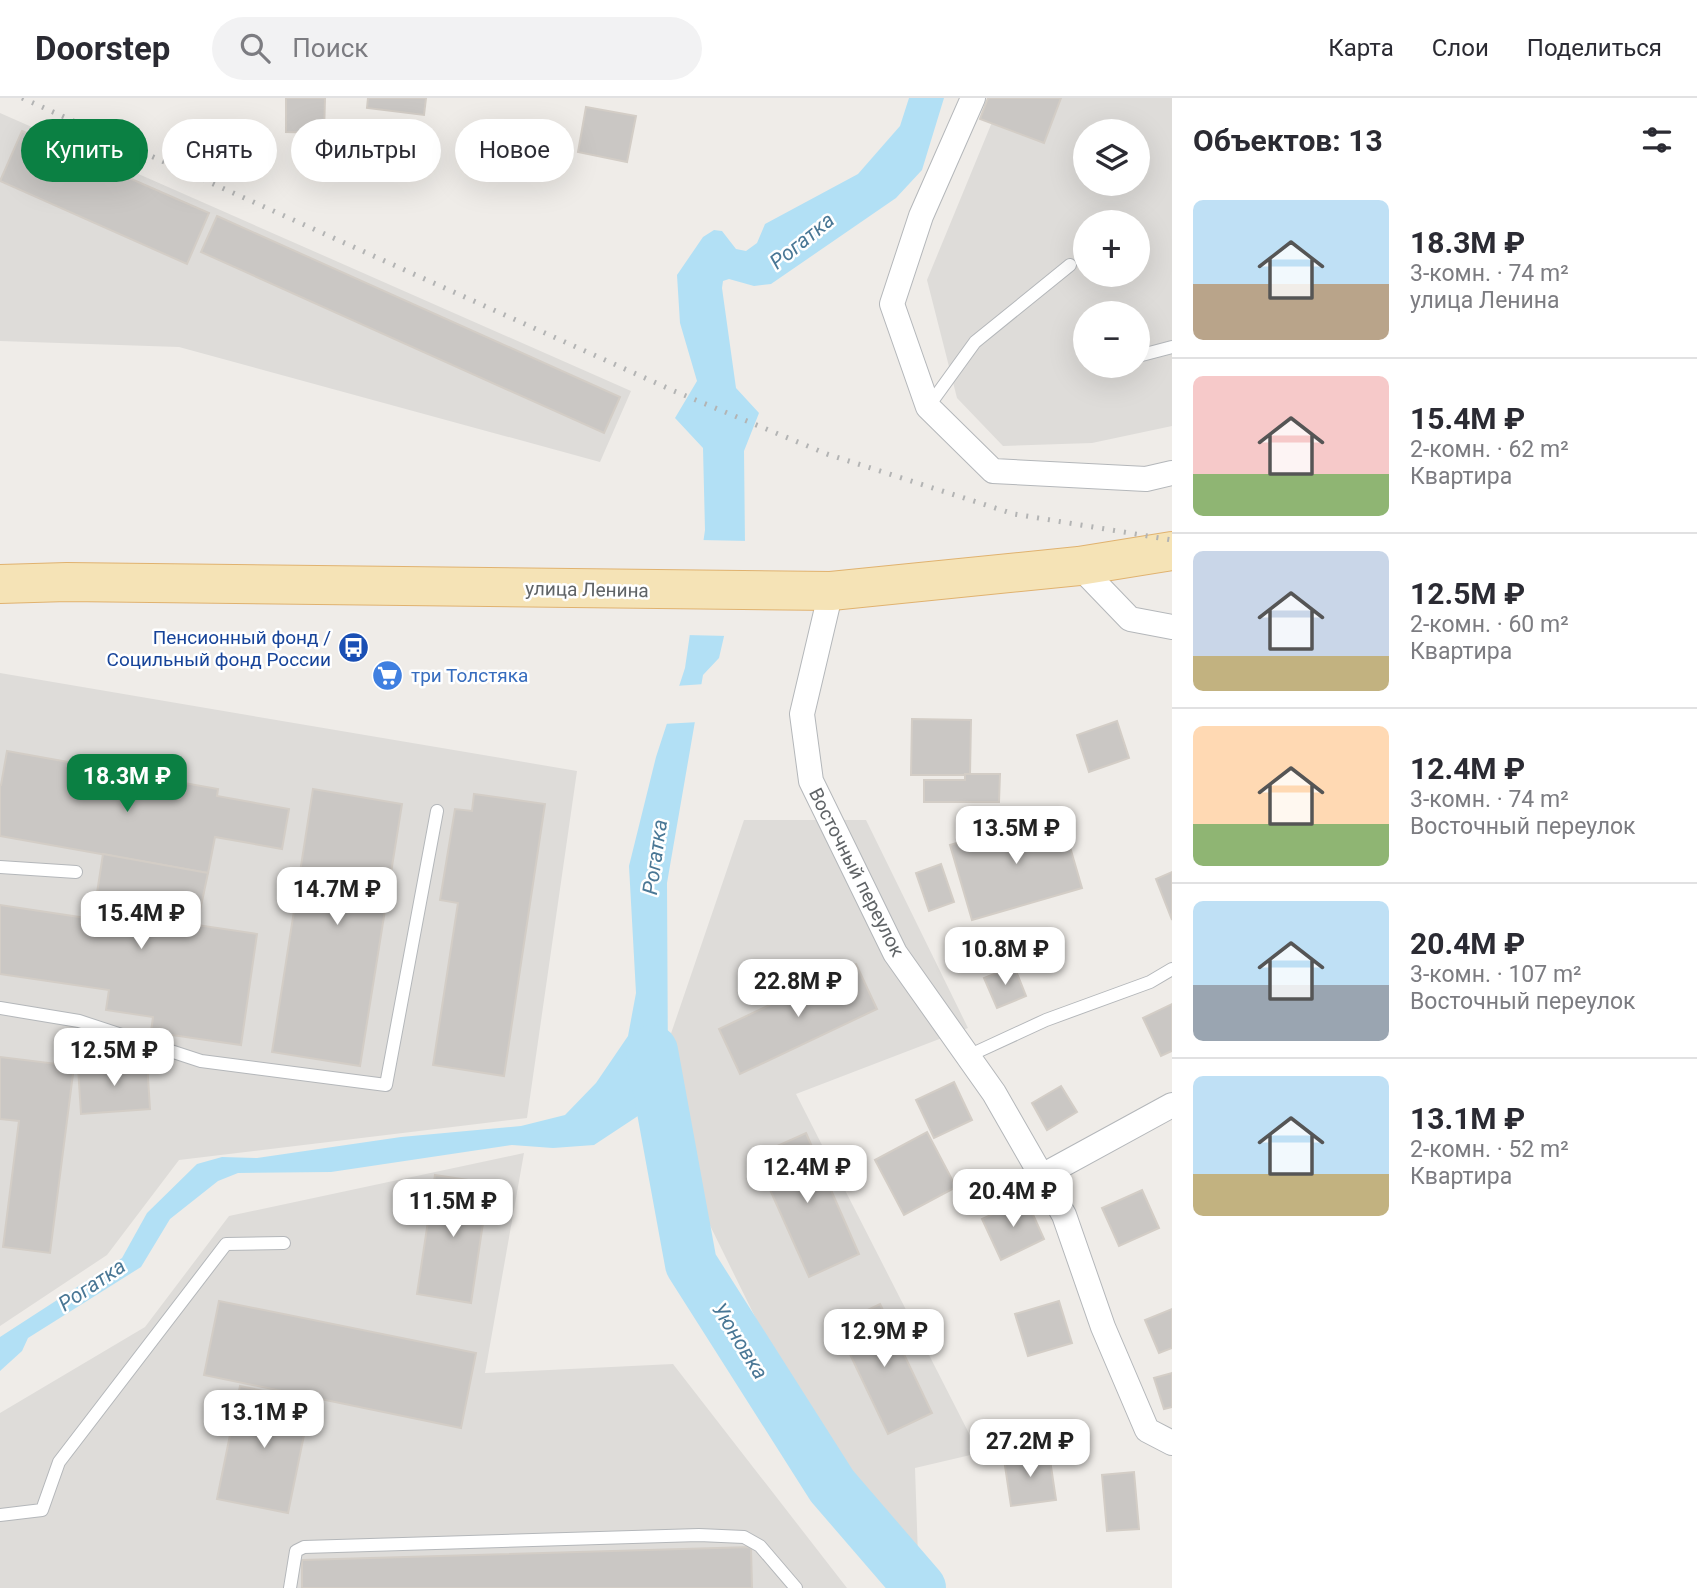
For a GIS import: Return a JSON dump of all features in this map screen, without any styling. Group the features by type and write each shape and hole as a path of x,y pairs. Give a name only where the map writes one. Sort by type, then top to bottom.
{"main road":[{"name":"улица Ленина","path":"0,584 67,582 831,591 1079,566 1172,551"}],"street":[{"path":"972,98 921,216 892,304 928,407 993,471 1146,479 1172,473"},
{"path":"1079,566 1130,619 1172,627"},
{"name":"Восточный переулок","path":"831,591 802,714 811,781 895,953 994,1093 1064,1215 1103,1327 1147,1430 1172,1443"},
{"path":"1130,619 1172,621"},
{"path":"1042,1176 1172,1105"}],"lane":[{"path":"928,407 975,342 1070,265"},
{"path":"1150,353 1172,347"},
{"path":"0,1009 79,1021 201,1061 386,1085 437,811"},
{"path":"0,867 76,872"},
{"path":"968,1056 1046,1020 1150,982 1172,969"},
{"path":"0,1515 42,1510 59,1462 226,1244 284,1243"},
{"path":"290,1588 296,1550 304,1547 699,1535 744,1537 761,1546 796,1588"}],"shaded area":[{"path":"1002,98 1172,98 1172,426 1092,443 1003,446 957,398 927,280"},
{"path":"0,113 21,122 21,182 148,182 148,178 631,391 600,462 179,347 0,341"},
{"path":"0,673 577,771 527,1118 179,1160 107,1255 0,1326"},
{"path":"744,820 866,820 968,1028 796,1094 979,1453 915,1468 918,1557 835,1479 694,1193 664,1054"},
{"path":"524,1153 485,1373 673,1364 847,1588 0,1588 0,1413 145,1327 229,1216"}],"water":[{"name":"Рогатка","path":"909,98 944,98 922,170 896,198 771,284 754,286 729,279 723,281 736,388 759,413 744,451 745,545 719,658 703,675 667,883 668,1074 644,1112 594,1145 553,1148 512,1145 331,1172 238,1173 218,1181 170,1219 141,1267 28,1338 22,1351 0,1371 0,1337 122,1258 147,1213 197,1164 222,1157 257,1158 401,1137 521,1126 565,1115 596,1083 628,1036 636,993 629,866 656,757 685,668 705,530 703,448 675,418 697,381 680,323 677,275 703,237 714,230 722,231 736,249 746,251 757,243 765,224 858,174 900,126"}],"pier":[{"path":"700,540 749,541 728,636 686,635"},
{"path":"705,684 699,722 663,724 675,686"}],"building":[{"path":"286,98 325,98 324,119 291,119 291,132 286,132"},
{"path":"368,98 426,98 424,115 367,108"},
{"path":"988,98 1061,98 1044,143 980,119"},
{"path":"586,107 636,116 627,162 578,152"},
{"path":"21,133 21,182 138,182 209,213 187,264 0,181"},
{"path":"217,216 620,397 604,433 201,252"},
{"path":"912,719 971,720 970,775 911,775"},
{"path":"1117,721 1129,758 1089,772 1077,735"},
{"path":"7,751 218,789 217,796 289,809 282,849 215,837 208,873 0,836 0,785"},
{"path":"965,774 1000,774 999,802 924,802 924,780 965,780"},
{"path":"313,789 402,804 360,1066 272,1052"},
{"path":"474,794 545,804 504,1076 433,1065 458,903 440,900 455,809 472,811"},
{"path":"1060,813 1082,888 972,920 950,845"},
{"path":"103,854 208,873 197,925 257,934 241,1045 151,1032 153,1017 106,1010 109,990 0,974 0,905 93,919"},
{"path":"941,864 954,902 929,911 916,873"},
{"path":"1172,872 1172,920 1156,879"},
{"path":"856,964 877,1009 740,1074 719,1029"},
{"path":"1014,966 1026,996 997,1008 984,978"},
{"path":"1172,1004 1172,1051 1161,1056 1143,1018"},
{"path":"0,1057 74,1066 50,1253 3,1247 19,1121 0,1119"},
{"path":"147,1062 150,1109 81,1114 78,1067"},
{"path":"954,1082 972,1120 934,1138 916,1100"},
{"path":"1061,1086 1077,1112 1047,1130 1032,1103"},
{"path":"927,1132 956,1187 904,1215 875,1160"},
{"path":"806,1133 859,1254 809,1277 755,1156"},
{"path":"435,1175 489,1183 471,1303 417,1294"},
{"path":"1142,1190 1159,1228 1119,1246 1102,1208"},
{"path":"1026,1199 1044,1239 1001,1260 982,1219"},
{"path":"219,1301 476,1353 461,1428 204,1375"},
{"path":"1059,1301 1072,1343 1028,1356 1015,1314"},
{"path":"880,1304 932,1413 888,1434 836,1325"},
{"path":"1172,1309 1172,1348 1159,1353 1145,1320"},
{"path":"1172,1373 1172,1407 1164,1409 1154,1378"},
{"path":"240,1386 311,1401 288,1513 217,1499"},
{"path":"1049,1453 1056,1500 1011,1506 1004,1459"},
{"path":"1134,1472 1139,1529 1107,1531 1102,1475"},
{"path":"751,1547 752,1588 302,1588 302,1560"}],"waterway":[{"name":"Уюновка","path":"652,1051 691,1264 832,1486 920,1588"}],"railway":[{"path":"22,98 674,391 827,454 1014,514 1172,540"}],"place":[{"name":"Пенсионный фонд / Социльный фонд России","path":"354,648"},
{"name":"три Толстяка","path":"388,675"}]}
